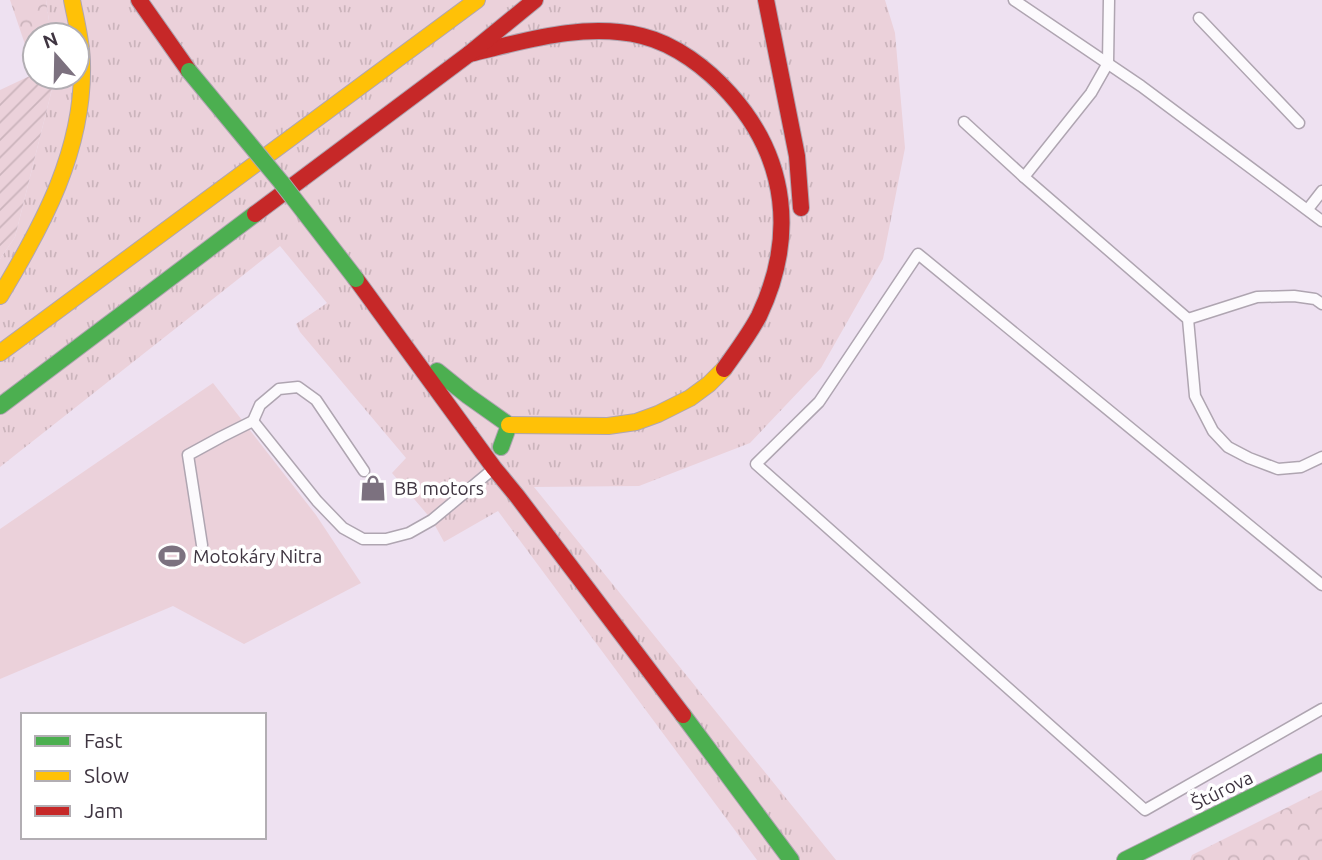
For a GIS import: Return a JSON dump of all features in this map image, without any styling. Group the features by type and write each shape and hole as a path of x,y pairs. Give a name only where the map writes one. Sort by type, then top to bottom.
{"main road":[{"path":"0,296 34,240 60,183 72,147 80,107 82,65 72,0"},
{"path":"139,0 189,71 281,182 356,279 494,468 791,860"},
{"path":"0,353 477,0"},
{"path":"0,406 469,54 535,0"},
{"path":"766,0 797,156 801,228"},
{"path":"469,54 565,32 606,30 643,36 674,49 699,65 725,87 748,116 766,147 780,191 781,244 774,281 759,318 719,375 667,411 634,423 599,427 509,425"},
{"path":"394,331 443,377 509,425 554,441"},
{"path":"494,468 509,425"},
{"name":"Štúrova","path":"1136,858 1322,762"}],"lane":[{"path":"1014,0 1026,3 1322,220"},
{"path":"1024,177 1091,93 1108,63 1110,0"},
{"path":"1199,18 1299,123"},
{"path":"964,122 1188,319 1195,396 1213,431 1228,447 1278,469 1301,467 1322,457"},
{"path":"1308,209 1322,191"},
{"path":"1322,585 918,254 819,402 756,464 1145,810 1322,709"},
{"path":"1188,319 1257,297 1294,296 1315,299 1322,304"},
{"path":"202,545 188,455 253,421 260,405 279,389 298,387 316,400 365,471"},
{"path":"253,421 317,501 343,528 363,539 386,539 409,533 432,520 494,468"}],"green space":[{"path":"10,0 46,0 49,21 21,21 21,33"},
{"path":"46,0 885,0 895,33 905,148 883,259 821,368 750,443 639,486 534,487 836,860 757,860 498,511 444,542 432,520 392,473 406,458 300,332 296,324 327,303 280,246 0,467 0,259 15,237 52,91 91,91 91,21 49,21"},
{"path":"21,80 21,91 52,91 15,237 0,259 0,90"},
{"name":"Motokáry Nitra","path":"213,383 316,515 361,583 244,644 173,606 0,679 0,529"},
{"path":"1322,790 1322,860 1190,860 1192,855"}],"traffic: fast":[{"path":"189,71 281,182 356,279"},
{"path":"0,406 255,214"},
{"path":"437,371 509,425 501,447"},
{"path":"683,715 791,860"},
{"path":"1125,860 1322,762"}],"traffic: slow":[{"path":"0,296 31,242 58,186 76,127 82,64 72,0"},
{"path":"0,353 477,0"},
{"path":"509,425 608,426 636,422 690,398 724,369"}],"traffic: jam":[{"path":"139,0 189,71"},
{"path":"255,214 469,54 535,0"},
{"path":"766,0 797,156 801,208"},
{"path":"469,54 555,35 620,32 642,36 678,51 701,66 730,94 764,145 780,200 781,229 771,287 747,337 724,369"},
{"path":"356,279 494,468 683,715"}],"place":[{"name":"BB motors","path":"373,488"},
{"name":"Motokáry Nitra","path":"172,556"}]}
